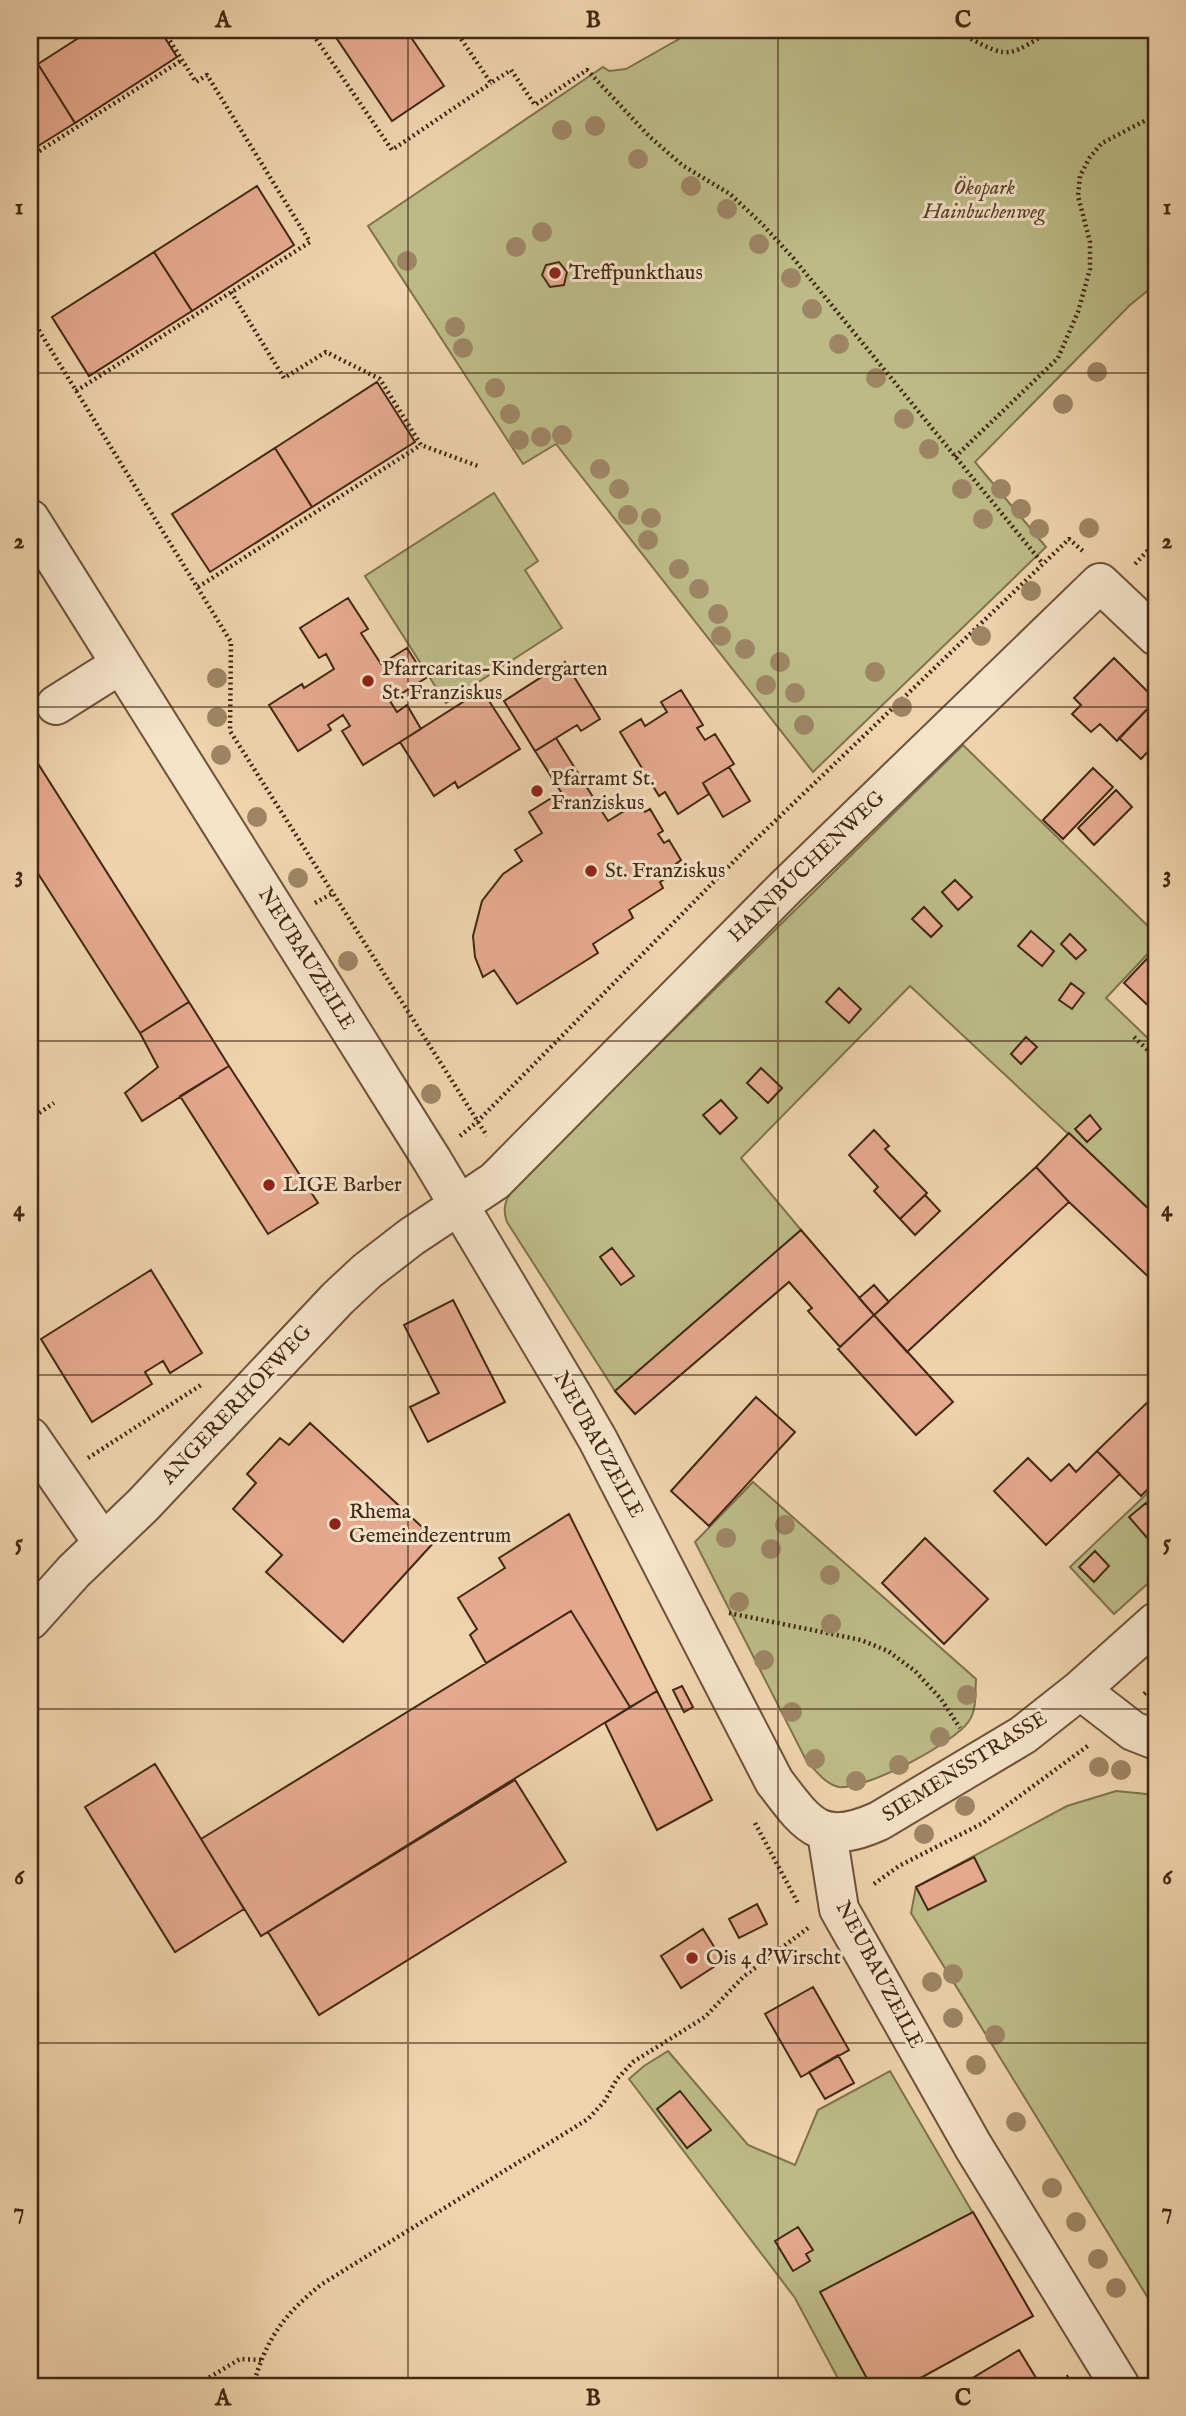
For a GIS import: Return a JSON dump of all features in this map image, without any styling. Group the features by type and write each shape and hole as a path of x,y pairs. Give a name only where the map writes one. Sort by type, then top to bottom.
{"street":[{"name":"NEUBAUZEILE","path":"30,519 459,1205 598,1440 774,1781 797,1811 813,1826 827,1833 825,1918 973,2146 1120,2386"},
{"name":"HAINBUCHENWEG","path":"459,1205 495,1181 786,887 1100,583 1156,636"},
{"path":"56,705 121,664"},
{"name":"ANGERERHOFWEG","path":"30,1620 74,1571 144,1505 338,1298 378,1263 459,1205"},
{"path":"30,1437 103,1543"},
{"name":"SIEMENSSTRASSE","path":"827,1833 857,1831 891,1815 1023,1735 1080,1690 1156,1622"},
{"path":"1080,1690 1133,1731 1156,1740"}],"path":[{"path":"76,391 143,345 231,292 245,280 310,242 206,75 196,82 163,30"},
{"path":"310,30 392,150 511,70 535,105 587,71 650,137 682,165 730,194 762,224 794,259 1043,564"},
{"path":"455,30 491,83"},
{"path":"966,36 1004,54 1014,52 1054,30"},
{"path":"30,157 182,60"},
{"path":"955,457 1058,358 1078,312 1090,269 1090,242 1078,196 1080,176 1090,157 1102,143 1156,115"},
{"path":"231,292 284,378 326,352 380,379 421,445 478,466"},
{"path":"30,316 231,642 230,731 487,1136 495,1181"},
{"path":"198,587 368,474 421,445"},
{"path":"478,1121 749,846 1069,539 1088,556"},
{"path":"1134,1037 1156,1058"},
{"path":"30,1119 54,1103"},
{"path":"81,1463 206,1382"},
{"path":"730,1623 724,1612 861,1640 888,1651 915,1671 941,1699 965,1735"},
{"path":"253,2386 272,2338 294,2306 322,2284 588,2119 633,2062 705,2017 743,1977 899,1866 983,1823 1093,1743 1156,1684"},
{"path":"750,1812 825,1918"},
{"path":"195,2386 240,2359 262,2360"},
{"path":"1052,2386 1080,2369"}],"green space":[{"name":"Ökopark Hainbuchenweg","path":"695,30 1156,30 1156,284 1130,305 975,462 1046,547 813,772 556,444 523,464 368,226 603,67 609,71 626,69"},
{"path":"494,493 538,561 525,570 562,628 446,703 365,576"},
{"path":"963,745 1156,934 1156,945 1106,998 1156,1046 1156,1216 910,986 741,1158 801,1230 615,1391 507,1222 505,1206 510,1194 530,1171"},
{"path":"753,1482 976,1679 973,1712 960,1730 908,1763 851,1786 839,1787 829,1783 806,1760 695,1542"},
{"path":"1156,1485 1156,1576 1114,1614 1070,1567"},
{"path":"1116,1791 1156,1795 1156,2311 911,1913 916,1887 1067,1806"},
{"path":"668,2051 748,2145 795,2165 818,2110 890,2071 1033,2316 906,2386 842,2386 795,2298 629,2079"}],"building":[{"path":"91,30 160,30 177,57 75,123 38,64"},
{"path":"331,30 406,30 444,86 392,121"},
{"path":"38,64 75,123 30,151 30,69"},
{"path":"257,186 294,245 192,311 154,252"},
{"path":"154,252 192,311 89,376 52,317"},
{"name":"Treffpunkthaus","path":"559,262 567,272 564,285 550,287 542,275 546,265"},
{"path":"377,382 415,442 312,507 275,448"},
{"path":"275,448 312,507 210,572 172,514"},
{"name":"Pfarrcaritas-Kindergarten St. Franziskus","path":"348,598 368,629 361,633 381,664 407,648 426,678 390,701 397,712 407,705 421,729 363,765 342,731 350,726 343,715 328,725 331,730 298,751 269,705 302,684 304,688 334,669 326,654 319,658 300,628"},
{"path":"1114,658 1156,700 1117,741 1100,724 1091,732 1072,714 1081,705 1074,698"},
{"path":"565,662 600,719 581,731 577,725 535,751 504,701"},
{"path":"482,690 520,749 458,788 455,782 434,796 400,742"},
{"path":"681,690 703,725 697,728 705,740 715,734 734,764 703,783 709,794 678,814 665,792 659,796 620,732 641,719 645,726 667,712 661,702"},
{"path":"1154,702 1156,743 1141,759 1119,738"},
{"name":"St. Franziskus","path":"556,738 608,821 639,802 645,812 650,809 663,831 658,834 664,843 669,840 681,860 676,864 680,869 660,882 663,888 629,910 633,918 593,944 598,953 517,1004 494,970 483,977 475,957 473,936 482,901 503,874 522,861 515,850 542,833 529,812 561,792 535,751"},
{"path":"30,751 189,1002 140,1033 30,861"},
{"path":"729,767 750,801 723,817 703,783"},
{"path":"1093,768 1113,787 1063,839 1043,820"},
{"path":"1116,790 1132,807 1094,845 1078,828"},
{"path":"955,880 972,897 958,910 942,892"},
{"path":"924,907 942,926 931,937 912,919"},
{"path":"1031,931 1054,951 1042,966 1018,946"},
{"path":"1070,934 1086,950 1076,959 1061,944"},
{"path":"1156,949 1156,1013 1124,983"},
{"path":"1071,983 1084,993 1072,1009 1059,1000"},
{"path":"839,988 861,1009 849,1023 826,1002"},
{"path":"189,1002 229,1066 142,1121 125,1093 158,1067 140,1033"},
{"path":"1026,1037 1037,1047 1021,1064 1011,1054"},
{"path":"229,1066 318,1203 268,1234 180,1096"},
{"path":"761,1068 782,1088 768,1103 747,1083"},
{"path":"721,1100 737,1118 720,1134 703,1115"},
{"path":"1090,1115 1101,1129 1087,1142 1075,1129"},
{"path":"874,1130 889,1146 885,1149 927,1193 900,1219 874,1191 878,1187 849,1155"},
{"path":"1069,1133 1156,1216 1156,1284 1036,1167"},
{"path":"1036,1167 1069,1202 907,1352 874,1315"},
{"path":"925,1195 940,1211 915,1235 900,1219"},
{"path":"801,1230 874,1315 840,1347 808,1311 812,1308 789,1282 635,1414 615,1391"},
{"path":"612,1248 634,1276 621,1285 600,1257"},
{"path":"151,1270 202,1353 170,1373 163,1361 145,1372 152,1384 92,1422 41,1339"},
{"path":"874,1285 889,1302 874,1315 859,1298"},
{"path":"453,1300 505,1402 428,1442 410,1407 439,1393 404,1325"},
{"path":"874,1315 953,1402 916,1435 838,1349"},
{"path":"1156,1394 1156,1481 1141,1496 1097,1451"},
{"path":"756,1397 795,1432 709,1526 671,1491"},
{"name":"Rhema Gemeindezentrum","path":"310,1423 436,1540 343,1642 266,1572 282,1555 233,1509 256,1483 247,1474 280,1438 289,1445"},
{"path":"1097,1451 1120,1474 1046,1545 994,1491 1028,1458 1051,1481 1069,1464 1076,1472"},
{"path":"1146,1503 1156,1516 1156,1534 1149,1540 1129,1517"},
{"path":"569,1514 657,1691 630,1707 571,1611 486,1663 470,1635 477,1629 458,1598 505,1568 499,1558"},
{"path":"925,1538 988,1599 944,1644 882,1583"},
{"path":"1095,1551 1109,1566 1094,1582 1079,1567"},
{"path":"571,1611 630,1707 261,1936 201,1839"},
{"path":"682,1686 693,1707 684,1712 673,1690"},
{"path":"657,1691 712,1800 657,1830 605,1723"},
{"path":"155,1764 244,1909 175,1952 85,1807"},
{"path":"515,1780 566,1862 319,2015 268,1932"},
{"path":"974,1857 986,1881 928,1910 916,1887"},
{"path":"757,1904 767,1924 739,1938 729,1919"},
{"name":"Ois 4 d'Wirscht","path":"703,1929 723,1961 681,1988 661,1956"},
{"path":"813,1987 849,2050 801,2077 765,2014"},
{"path":"838,2055 854,2083 825,2099 809,2072"},
{"path":"680,2091 711,2130 687,2148 657,2109"},
{"path":"973,2212 1033,2316 906,2386 871,2386 820,2292"},
{"path":"798,2227 813,2250 806,2254 810,2261 793,2271 775,2241"},
{"path":"1019,2350 1041,2386 961,2385"}],"place":[{"name":"Treffpunkthaus","path":"555,273"},
{"name":"Pfarrcaritas-Kindergarten St. Franziskus","path":"368,681"},
{"name":"Pfarramt St. Franziskus","path":"537,791"},
{"name":"St. Franziskus","path":"591,871"},
{"name":"LIGE Barber","path":"269,1185"},
{"name":"Rhema Gemeindezentrum","path":"335,1524"},
{"name":"Ois 4 d'Wirscht","path":"692,1958"}]}
